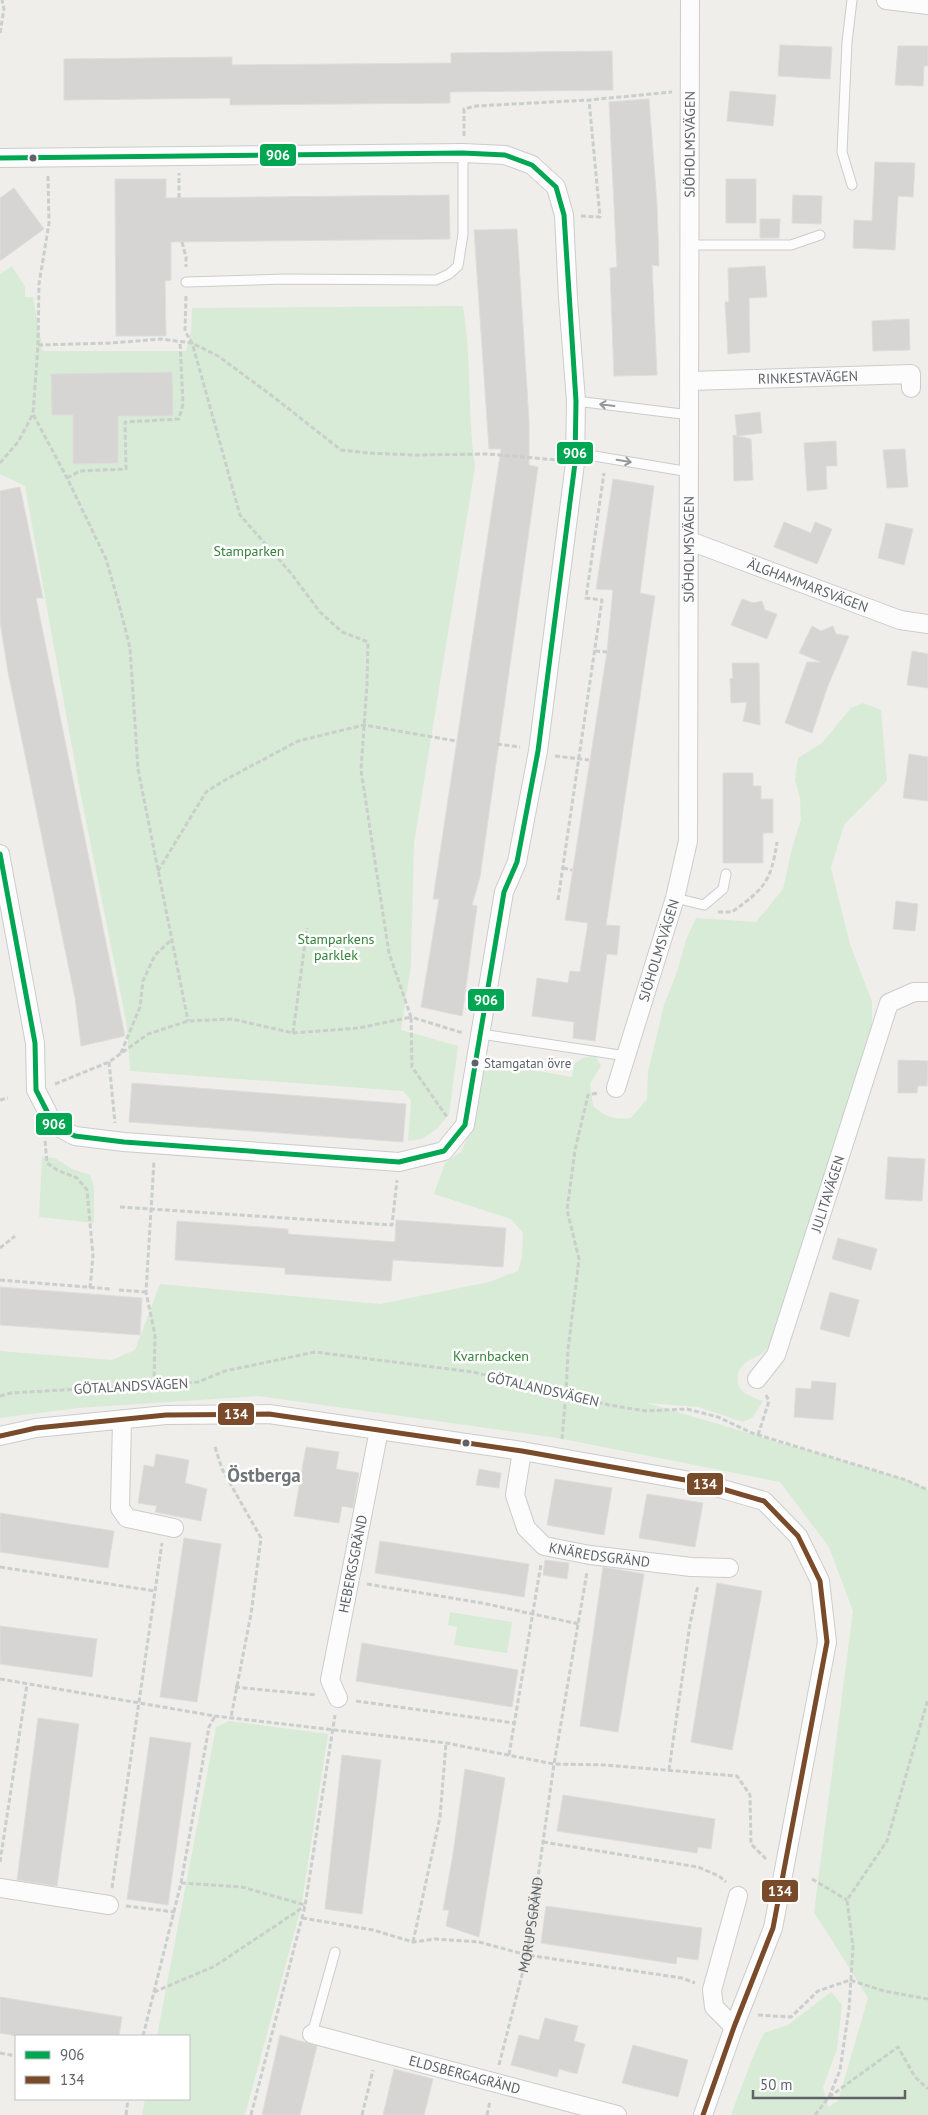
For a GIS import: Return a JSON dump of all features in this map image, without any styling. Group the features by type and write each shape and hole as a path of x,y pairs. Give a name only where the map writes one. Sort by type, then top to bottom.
{"street":[{"name":"SJÖHOLMSVÄGEN","path":"616,1088 675,898 688,841 690,0"},
{"path":"886,0 928,5"},
{"path":"0,158 463,153 505,155 532,165 556,187 564,215 576,401 575,458 538,751 517,862 504,892 465,1125 444,1151 398,1162 124,1142 75,1136 54,1125 36,1090 35,1043 0,854"},
{"name":"RINKESTAVÄGEN","path":"690,381 911,374 911,388"},
{"name":"ÄLGHAMMARSVÄGEN","path":"690,541 900,620 928,624"},
{"name":"JULITAVÄGEN","path":"757,1379 776,1355 889,1003 914,992 928,992"},
{"path":"0,1436 36,1428 122,1421 166,1415 269,1414 522,1451 702,1483 764,1502 798,1536 820,1581 827,1642 773,1928 734,2027 703,2115"},
{"path":"122,1421 120,1508 127,1518 169,1527"},
{"name":"HEBERGSGRÄND","path":"338,1698 330,1680 378,1430"},
{"name":"KNÄREDSGRÄND","path":"522,1451 515,1495 526,1528 544,1546 590,1555 702,1568 729,1568"},
{"path":"0,1888 109,1904"},
{"path":"734,2027 714,2007 712,1990 738,1896"},
{"name":"ELDSBERGAGRÄND","path":"312,2034 617,2115"}],"lane":[{"path":"852,0 847,42 842,152 852,185"},
{"path":"186,282 285,279 436,280 449,274 458,266 463,234 463,153"},
{"path":"690,245 791,245 820,235"},
{"path":"576,401 690,415"},
{"path":"575,458 690,472"},
{"path":"675,898 704,904 723,889 726,874"},
{"path":"481,1034 626,1056"},
{"path":"312,2034 335,1952"}],"path":[{"path":"0,33 4,9 2,0"},
{"path":"463,153 464,109 476,106 589,100 690,91"},
{"path":"564,215 600,217 589,100"},
{"path":"179,198 180,156"},
{"path":"0,463 18,442 33,414 38,345 39,284 49,223 48,158"},
{"path":"182,242 186,256 185,331 192,343 240,515 290,572 320,612 342,632 368,642 361,770 389,953 411,1017 412,1067 450,1122"},
{"path":"38,345 111,343 161,339 192,343 226,362 272,395 341,450 406,455 488,454 575,458 604,470 586,598 602,600 558,900"},
{"path":"67,478 80,471 126,469 125,422 179,419 184,404 180,342"},
{"path":"33,414 67,478 106,559 130,648 138,768 188,1021"},
{"path":"594,650 606,652"},
{"path":"158,872 206,792 224,780 298,741 364,725 456,742"},
{"path":"704,904 720,913 732,912 746,902 766,884 774,861 777,842"},
{"path":"563,868 572,870"},
{"path":"293,1033 307,928"},
{"path":"120,1054 140,1007 143,981 155,956 172,940"},
{"path":"55,1084 108,1062 148,1034 188,1021 232,1019 293,1033 359,1028 411,1017 466,1033 481,1034"},
{"path":"108,1062 115,1126"},
{"path":"556,1458 562,1438 568,1350 579,1259 567,1210 575,1150 588,1095 616,1088"},
{"path":"0,1100 8,1098"},
{"path":"44,1138 47,1163 57,1170 77,1178 87,1190 93,1256 90,1288"},
{"path":"154,1384 156,1335 146,1292 155,1158"},
{"path":"120,1207 392,1226 398,1162"},
{"path":"0,1248 15,1236"},
{"path":"0,1280 111,1289"},
{"path":"119,1290 146,1292"},
{"name":"GÖTALANDSVÄGEN","path":"0,1396 10,1393 198,1382 225,1371 315,1352 473,1372 566,1393 609,1405 646,1410 687,1409 718,1417 758,1435 906,1480 928,1490"},
{"path":"757,1379 769,1401 758,1435"},
{"path":"215,1447 222,1469 261,1538 251,1614 235,1687 231,1718"},
{"path":"169,1527 155,1590 109,1904 175,1912"},
{"path":"509,1756 544,1546"},
{"name":"MORUPSGRÄND","path":"494,2082 527,1955 554,1764 590,1555"},
{"path":"0,1567 155,1590"},
{"path":"669,1770 690,1624 702,1568"},
{"path":"350,1581 533,1613 578,1624"},
{"path":"0,1680 215,1716 446,1744 554,1764 606,1765 737,1776 750,1795 751,1844 772,1864"},
{"path":"0,1862 27,1684"},
{"path":"235,1687 338,1698 514,1723"},
{"path":"252,2115 305,1906 338,1698"},
{"path":"815,2115 829,2097 840,2070 853,1947 847,1900 887,1841 928,1699"},
{"path":"143,2035 175,1912 209,1727 215,1716"},
{"path":"413,1942 440,1817 446,1744"},
{"path":"543,1842 698,1867 719,1876 738,1896"},
{"path":"812,1879 847,1900"},
{"path":"181,1883 242,1887 305,1906"},
{"path":"154,1992 214,1966 305,1906"},
{"path":"302,1918 373,1930 413,1942 435,1939 479,1942 527,1955 682,1978 712,1990"},
{"path":"775,2017 791,2017 818,1991 850,1980 884,1992 928,1998"},
{"path":"829,2097 898,2047 916,2077 928,2089"},
{"path":"362,2115 378,2051"},
{"path":"0,2053 15,2056"},
{"path":"126,2115 128,2100"}],"green space":[{"name":"Stamparken","path":"12,266 25,287 25,297 33,297 43,351 186,351 191,331 192,308 463,306 468,346 471,427 475,467 414,843 411,965 401,1030 458,1046 449,1114 438,1128 422,1139 408,1141 411,1100 403,1091 130,1071 127,1026 79,786 25,486 0,474 0,274"},
{"name":"Kvarnbacken","path":"863,703 881,710 887,781 844,825 831,868 850,944 872,1002 872,1028 770,1345 741,1367 738,1372 738,1382 741,1390 749,1396 763,1401 753,1417 743,1422 698,1407 647,1403 906,1480 928,1490 928,2115 731,2115 764,2033 788,2025 831,1992 842,2005 837,2049 823,2087 828,2107 838,2101 868,1998 814,1912 853,1611 829,1547 780,1482 558,1438 258,1396 78,1408 0,1418 0,1351 112,1360 135,1350 160,1284 380,1304 489,1282 518,1271 522,1257 523,1233 511,1219 434,1194 445,1163 461,1152 471,1130 479,1103 485,1059 499,1064 572,1077 574,1064 583,1058 595,1055 601,1066 590,1083 593,1106 610,1117 620,1119 631,1118 647,1099 648,1072 664,1005 677,972 686,940 696,918 756,922 783,889 792,848 801,820 800,798 795,780 798,758 822,743 851,708"},
{"path":"42,1157 55,1158 72,1169 90,1175 94,1187 94,1223 39,1217"},
{"path":"450,1612 512,1622 507,1653 454,1645 457,1627 448,1625"},
{"path":"229,1721 328,1734 301,1908 245,2115 142,2115 145,2100 190,2100 190,2035 157,2035 216,1727"}],"building":[{"path":"780,45 832,47 830,79 778,76"},
{"path":"898,46 928,46 928,66 924,66 923,86 895,85"},
{"path":"612,51 613,90 450,92 450,103 230,105 230,98 64,100 64,59 232,57 232,65 451,63 451,53"},
{"path":"730,91 776,95 773,126 727,121"},
{"path":"649,99 657,205 659,266 652,265 657,375 614,376 610,268 617,267 609,102"},
{"path":"875,162 915,163 913,197 898,196 895,250 853,248 854,220 872,221"},
{"path":"115,179 166,179 166,198 449,195 450,239 171,242 171,280 165,281 166,336 116,336"},
{"path":"726,179 756,179 756,223 726,223"},
{"path":"14,188 44,229 0,261 0,198"},
{"path":"793,195 822,196 821,224 792,223"},
{"path":"760,219 780,219 779,238 760,238"},
{"path":"517,229 529,421 529,465 538,467 480,877 472,905 477,906 462,1016 421,1007 439,899 433,899 501,449 489,449 474,230"},
{"path":"765,266 767,297 749,298 750,352 728,354 725,302 729,302 728,268"},
{"path":"909,319 910,350 873,351 872,321"},
{"path":"172,372 173,416 118,416 118,463 73,464 73,415 52,415 51,374"},
{"path":"760,412 762,433 737,436 735,415"},
{"path":"733,435 751,439 753,480 734,481"},
{"path":"836,441 837,466 826,466 827,489 807,491 804,443"},
{"path":"905,449 908,487 887,488 883,450"},
{"path":"613,479 654,486 640,593 655,596 606,925 620,926 617,955 607,954 595,1041 573,1038 574,1022 532,1016 537,978 568,983 570,971 580,972 588,923 565,920 607,652 613,590 596,589"},
{"path":"20,487 43,598 36,598 125,1036 81,1046 75,998 8,672 0,622 0,491"},
{"path":"784,522 811,533 815,522 832,529 817,564 774,547"},
{"path":"886,523 913,529 904,565 878,558"},
{"path":"742,599 753,603 762,601 765,610 777,614 767,639 731,625"},
{"path":"812,626 821,631 833,626 836,634 849,636 827,688 812,733 785,723 807,662 821,662 799,653"},
{"path":"912,651 928,654 928,688 907,685"},
{"path":"732,663 759,663 760,725 743,721 747,702 731,703 730,679 733,678"},
{"path":"909,754 928,757 928,801 903,798"},
{"path":"723,773 753,773 753,786 761,786 761,799 773,799 773,833 763,833 763,863 723,863"},
{"path":"896,901 918,904 915,931 893,929"},
{"path":"898,1060 928,1061 927,1086 918,1086 917,1093 898,1093"},
{"path":"132,1083 406,1104 403,1142 129,1122"},
{"path":"888,1157 925,1159 922,1201 885,1199"},
{"path":"396,1220 506,1228 503,1267 393,1260 391,1281 285,1274 285,1268 175,1260 177,1221 288,1229 288,1234 395,1242"},
{"path":"838,1238 877,1249 871,1270 832,1259"},
{"path":"0,1287 142,1298 140,1335 0,1325"},
{"path":"830,1292 859,1300 849,1337 820,1329"},
{"path":"812,1381 836,1383 833,1420 794,1417 796,1388 811,1389"},
{"path":"306,1447 339,1452 336,1469 359,1473 353,1508 342,1506 339,1523 294,1516"},
{"path":"156,1454 189,1460 185,1483 207,1489 201,1521 155,1512 157,1506 138,1503 144,1465 154,1467"},
{"path":"479,1469 501,1473 499,1488 476,1485"},
{"path":"555,1479 612,1488 604,1535 547,1525"},
{"path":"647,1494 703,1503 695,1547 639,1538"},
{"path":"0,1513 114,1531 108,1568 0,1552"},
{"path":"184,1538 221,1544 197,1702 160,1697"},
{"path":"380,1541 529,1564 524,1597 375,1573"},
{"path":"545,1560 569,1563 567,1579 543,1575"},
{"path":"603,1567 644,1574 618,1732 580,1726"},
{"path":"717,1583 762,1591 732,1750 691,1742"},
{"path":"0,1626 97,1639 92,1677 0,1664"},
{"path":"362,1643 518,1670 512,1707 356,1681"},
{"path":"38,1718 79,1724 57,1886 17,1880"},
{"path":"150,1737 191,1743 168,1905 127,1899"},
{"path":"342,1755 381,1760 362,1914 325,1909"},
{"path":"465,1769 505,1778 479,1937 446,1926 449,1910 443,1910"},
{"path":"563,1795 715,1819 711,1849 698,1847 697,1853 557,1831"},
{"path":"546,1906 702,1928 698,1960 677,1957 676,1964 541,1943"},
{"path":"0,1997 122,2017 119,2035 15,2036 0,2033"},
{"path":"545,2018 578,2026 574,2041 585,2044 577,2074 559,2069 557,2077 511,2065 519,2035 539,2040"},
{"path":"280,2035 317,2046 300,2115 262,2115"},
{"path":"633,2045 688,2060 678,2097 622,2083"},
{"path":"394,2069 433,2079 424,2115 383,2115"}],"transit line":[{"name":"906","path":"0,158 463,153 505,155 532,165 556,187 564,215 576,401 575,463 538,751 517,862 504,892 465,1125 444,1151 399,1162 124,1142 75,1136 54,1125 36,1090 35,1043 0,854"},
{"name":"134","path":"0,1436 36,1428 166,1415 269,1414 522,1451 702,1483 764,1501 798,1536 820,1581 827,1642 773,1928 734,2027 703,2115"}],"place":[{"name":"Stamgatan övre","path":"475,1063"}],"district":[{"name":"Östberga","path":"264,1475"}],"park label":[{"name":"Stamparkens parklek","path":"336,948"}]}
